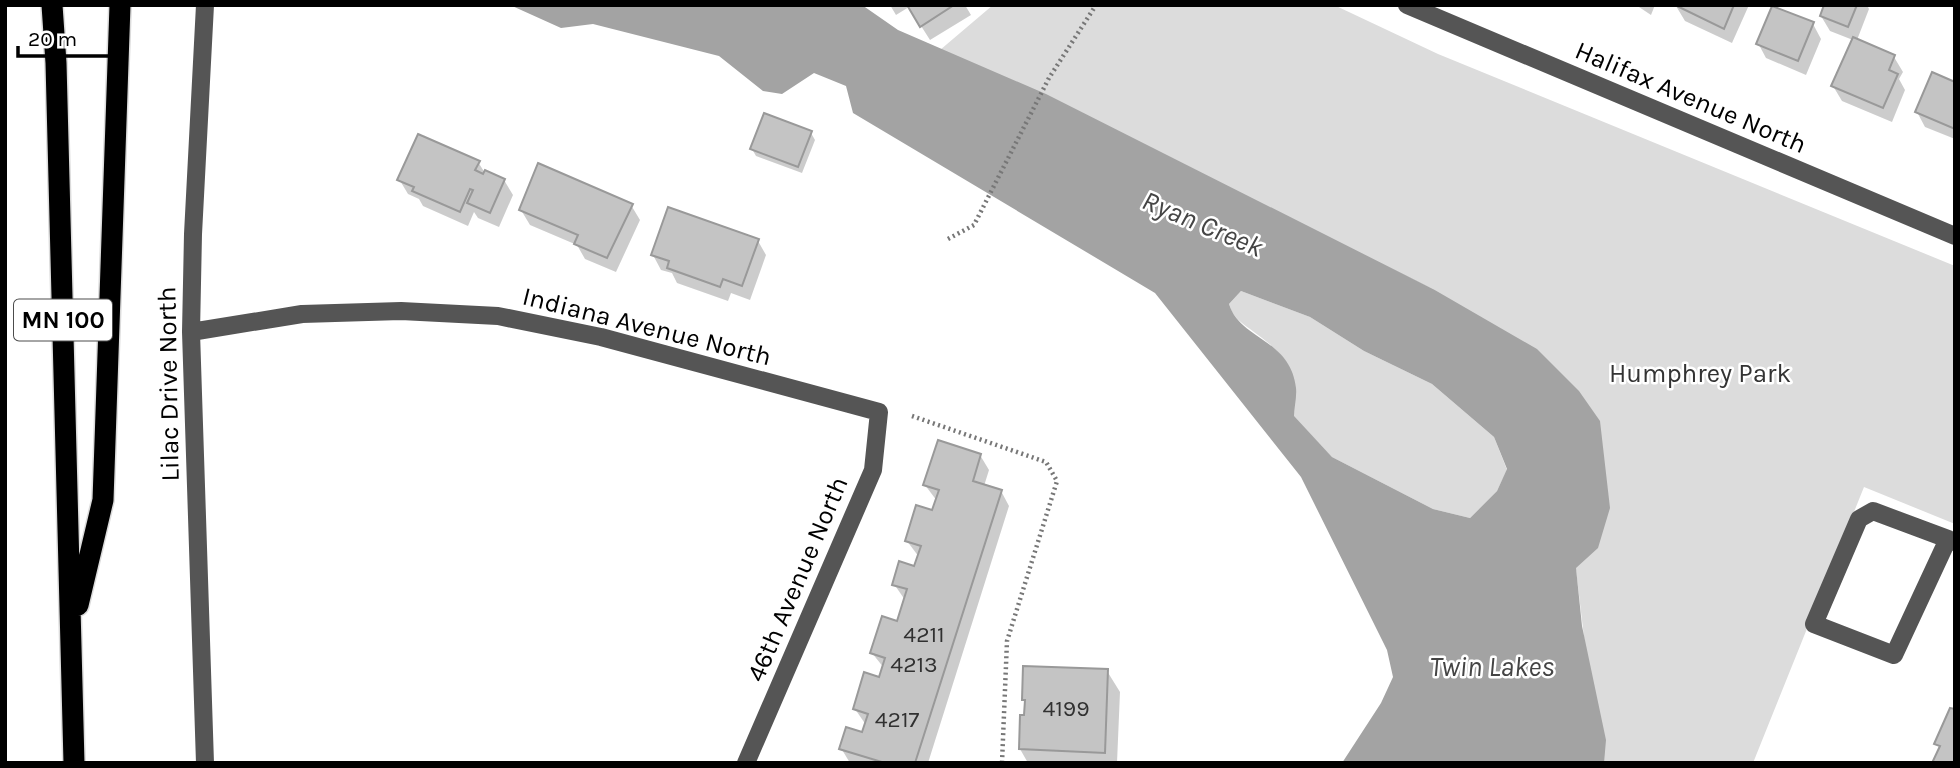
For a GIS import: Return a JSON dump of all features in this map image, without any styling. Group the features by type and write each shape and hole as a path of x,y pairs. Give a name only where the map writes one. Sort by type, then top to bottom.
{"highway":[{"name":"MN 100","path":"52,5 74,763"},
{"path":"71,634 103,500 120,5"}],"street":[{"name":"Lilac Drive North","path":"205,5 193,234 191,332 205,763"},
{"name":"Halifax Avenue North","path":"1407,5 1955,236"},
{"name":"Indiana Avenue North","path":"191,332 302,314 401,311 498,316 601,337 879,412"},
{"name":"46th Avenue North","path":"746,763 873,470 879,412"},
{"path":"1872,511 1952,541 1894,655 1814,624 1859,519 1872,511"}],"path":[{"path":"948,239 974,225 1049,78 1096,5"},
{"path":"912,416 1046,461 1057,481 1007,641 1002,763"}],"green space":[{"name":"Humphrey Park","path":"993,5 1334,5 1438,54 1955,266 1955,524 1864,487 1753,763 1599,763 1574,553 1433,289 940,50"},
{"path":"1241,291 1310,317 1364,351 1432,384 1494,437 1507,470 1497,491 1470,518 1433,509 1332,457 1293,416 1294,385 1288,364 1273,347 1232,312 1229,304"}],"water":[{"path":"510,5 862,5 898,30 1046,94 1433,289 1537,349 1579,391 1600,421 1610,508 1598,548 1576,568 1582,626 1606,740 1604,763 1342,763 1381,703 1393,677 1387,650 1301,477 1155,293 853,113 846,86 814,73 782,94 763,91 719,56 593,24 561,28","holes":["1241,291 1310,317 1364,351 1432,384 1494,437 1507,469 1497,491 1470,518 1433,509 1332,457 1294,416 1296,388 1285,359 1243,325 1229,304"]}],"building":[{"path":"907,5 954,5 920,27"},
{"path":"1675,5 1734,5 1724,29"},
{"path":"1824,5 1857,5 1848,27 1820,16"},
{"path":"1772,6 1814,22 1798,61 1756,44"},
{"path":"1853,37 1895,55 1889,70 1898,74 1883,108 1831,86"},
{"path":"1932,72 1955,82 1955,129 1915,112"},
{"path":"764,113 812,131 798,167 750,149"},
{"path":"418,134 480,161 475,170 483,174 485,170 505,179 490,213 467,203 473,190 470,189 460,212 412,191 414,187 397,180"},
{"path":"538,163 633,204 607,258 574,244 578,235 519,210"},
{"path":"668,207 759,239 742,286 723,279 720,287 667,268 669,261 651,255"},
{"path":"938,440 981,454 973,481 1002,490 915,763 885,763 839,749 846,727 862,732 868,714 853,709 864,672 879,677 885,658 870,653 882,616 897,621 907,589 892,585 899,561 914,566 921,546 905,541 916,505 932,510 939,490 923,485"},
{"path":"1023,666 1108,669 1105,753 1019,749 1020,715 1024,715 1025,700 1022,700"},
{"path":"1950,708 1955,709 1955,763 1932,763 1940,746 1934,744"}],"water label":[{"name":"Ryan Creek","path":"1203,223"},
{"name":"Twin Lakes","path":"1492,666"}]}
